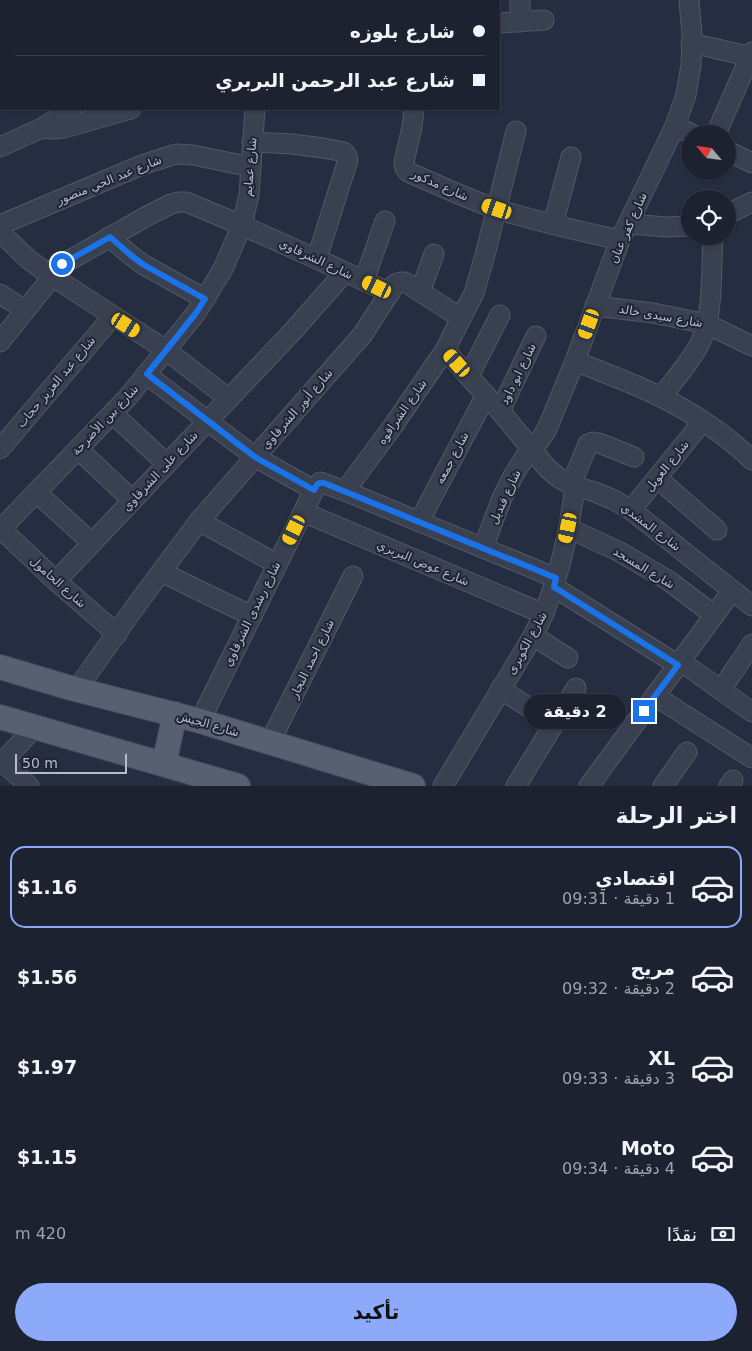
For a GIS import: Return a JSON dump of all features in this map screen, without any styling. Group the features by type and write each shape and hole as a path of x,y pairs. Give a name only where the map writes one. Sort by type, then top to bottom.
{"main road":[{"name":"شارع الجيش","path":"0,667 200,721 413,786"},
{"path":"164,764 175,714"},
{"path":"0,717 238,786"}],"street":[{"path":"520,0 520,22"},
{"name":"شارع كفر عنان","path":"684,125 686,95 691,65 692,35 689,0"},
{"path":"500,23 544,20"},
{"path":"691,43 751,55 720,125"},
{"path":"0,147 42,128 70,110"},
{"path":"42,128 64,128 127,110"},
{"name":"شارع عمايم","path":"242,225 249,196 255,110"},
{"name":"شارع مدكور","path":"414,110 404,162 408,172 497,209 553,224 624,232 681,226"},
{"name":"شارع الشراقوه","path":"345,491 394,426 445,350 474,293 516,131"},
{"name":"شارع كفر عنان","path":"531,448 540,440 547,429 576,361 624,232 681,135"},
{"path":"252,142 323,148 344,152 347,156 348,160 317,258"},
{"name":"شارع عبد الحي منصور","path":"0,225 142,165 176,154 193,155 251,167"},
{"path":"736,155 752,163"},
{"path":"553,224 571,156"},
{"name":"شارع الشرقاوي","path":"49,275 149,215 171,204 186,202 317,258 390,293"},
{"path":"736,210 752,202"},
{"path":"364,281 385,222"},
{"name":"شارع بين الأضرحة","path":"0,528 113,414 196,313 223,269 242,225"},
{"path":"0,232 28,259 49,275 166,350 229,399"},
{"path":"110,237 144,265 205,299"},
{"path":"661,397 700,343 707,324 712,245"},
{"path":"420,292 434,254"},
{"name":"شارع على الشرقاوي","path":"56,581 293,331 345,272"},
{"path":"0,342 49,275"},
{"path":"390,293 395,284 405,282 461,318"},
{"name":"شارع أنور الشرقاوي","path":"77,689 199,521 363,334 390,293"},
{"path":"0,294 25,310"},
{"name":"شارع سيدى خالد","path":"596,306 653,313 707,324 752,346"},
{"path":"469,376 500,315"},
{"name":"شارع عبد العزيز حجاب","path":"0,448 113,316"},
{"name":"شارع ابو داود","path":"500,411 536,336"},
{"name":"شارع المشدي","path":"445,350 500,411 548,469 573,486 595,492 631,510 752,605"},
{"path":"576,361 661,397 703,421 723,435 752,460"},
{"path":"147,374 255,457 317,486 324,483 483,548 555,583 752,712"},
{"name":"شارع جمعه","path":"419,522 486,395"},
{"path":"113,414 167,464"},
{"name":"شارع العويل","path":"631,510 703,421"},
{"name":"شارع الكوبرى","path":"443,786 533,636 544,614 555,583 568,528 573,486 588,444 599,442 634,457"},
{"name":"شارع قنديل","path":"483,548 502,498 514,474 531,448"},
{"path":"78,449 132,500"},
{"path":"657,478 717,530"},
{"name":"شارع رشدى الشرقاوي","path":"200,721 317,486"},
{"path":"36,492 92,543"},
{"name":"شارع عوض البربري","path":"303,512 544,614"},
{"path":"199,521 278,564"},
{"name":"شارع الحامول","path":"0,528 56,581 117,634"},
{"name":"شارع المسجد","path":"568,528 620,552 660,576 714,615"},
{"path":"161,572 252,616"},
{"name":"شارع احمد النجار","path":"270,742 353,576"},
{"path":"589,786 732,591"},
{"path":"533,636 568,658"},
{"path":"721,690 752,644"},
{"path":"516,786 576,688"},
{"path":"500,690 538,713"},
{"path":"655,696 752,758"},
{"path":"29,786 1,764 36,726"},
{"path":"664,786 687,752"}],"route":[{"path":"62,264 110,237 144,265 205,299 147,374 255,457 314,490 317,484 320,482 324,483 556,578 554,587 678,665 644,711"}]}
